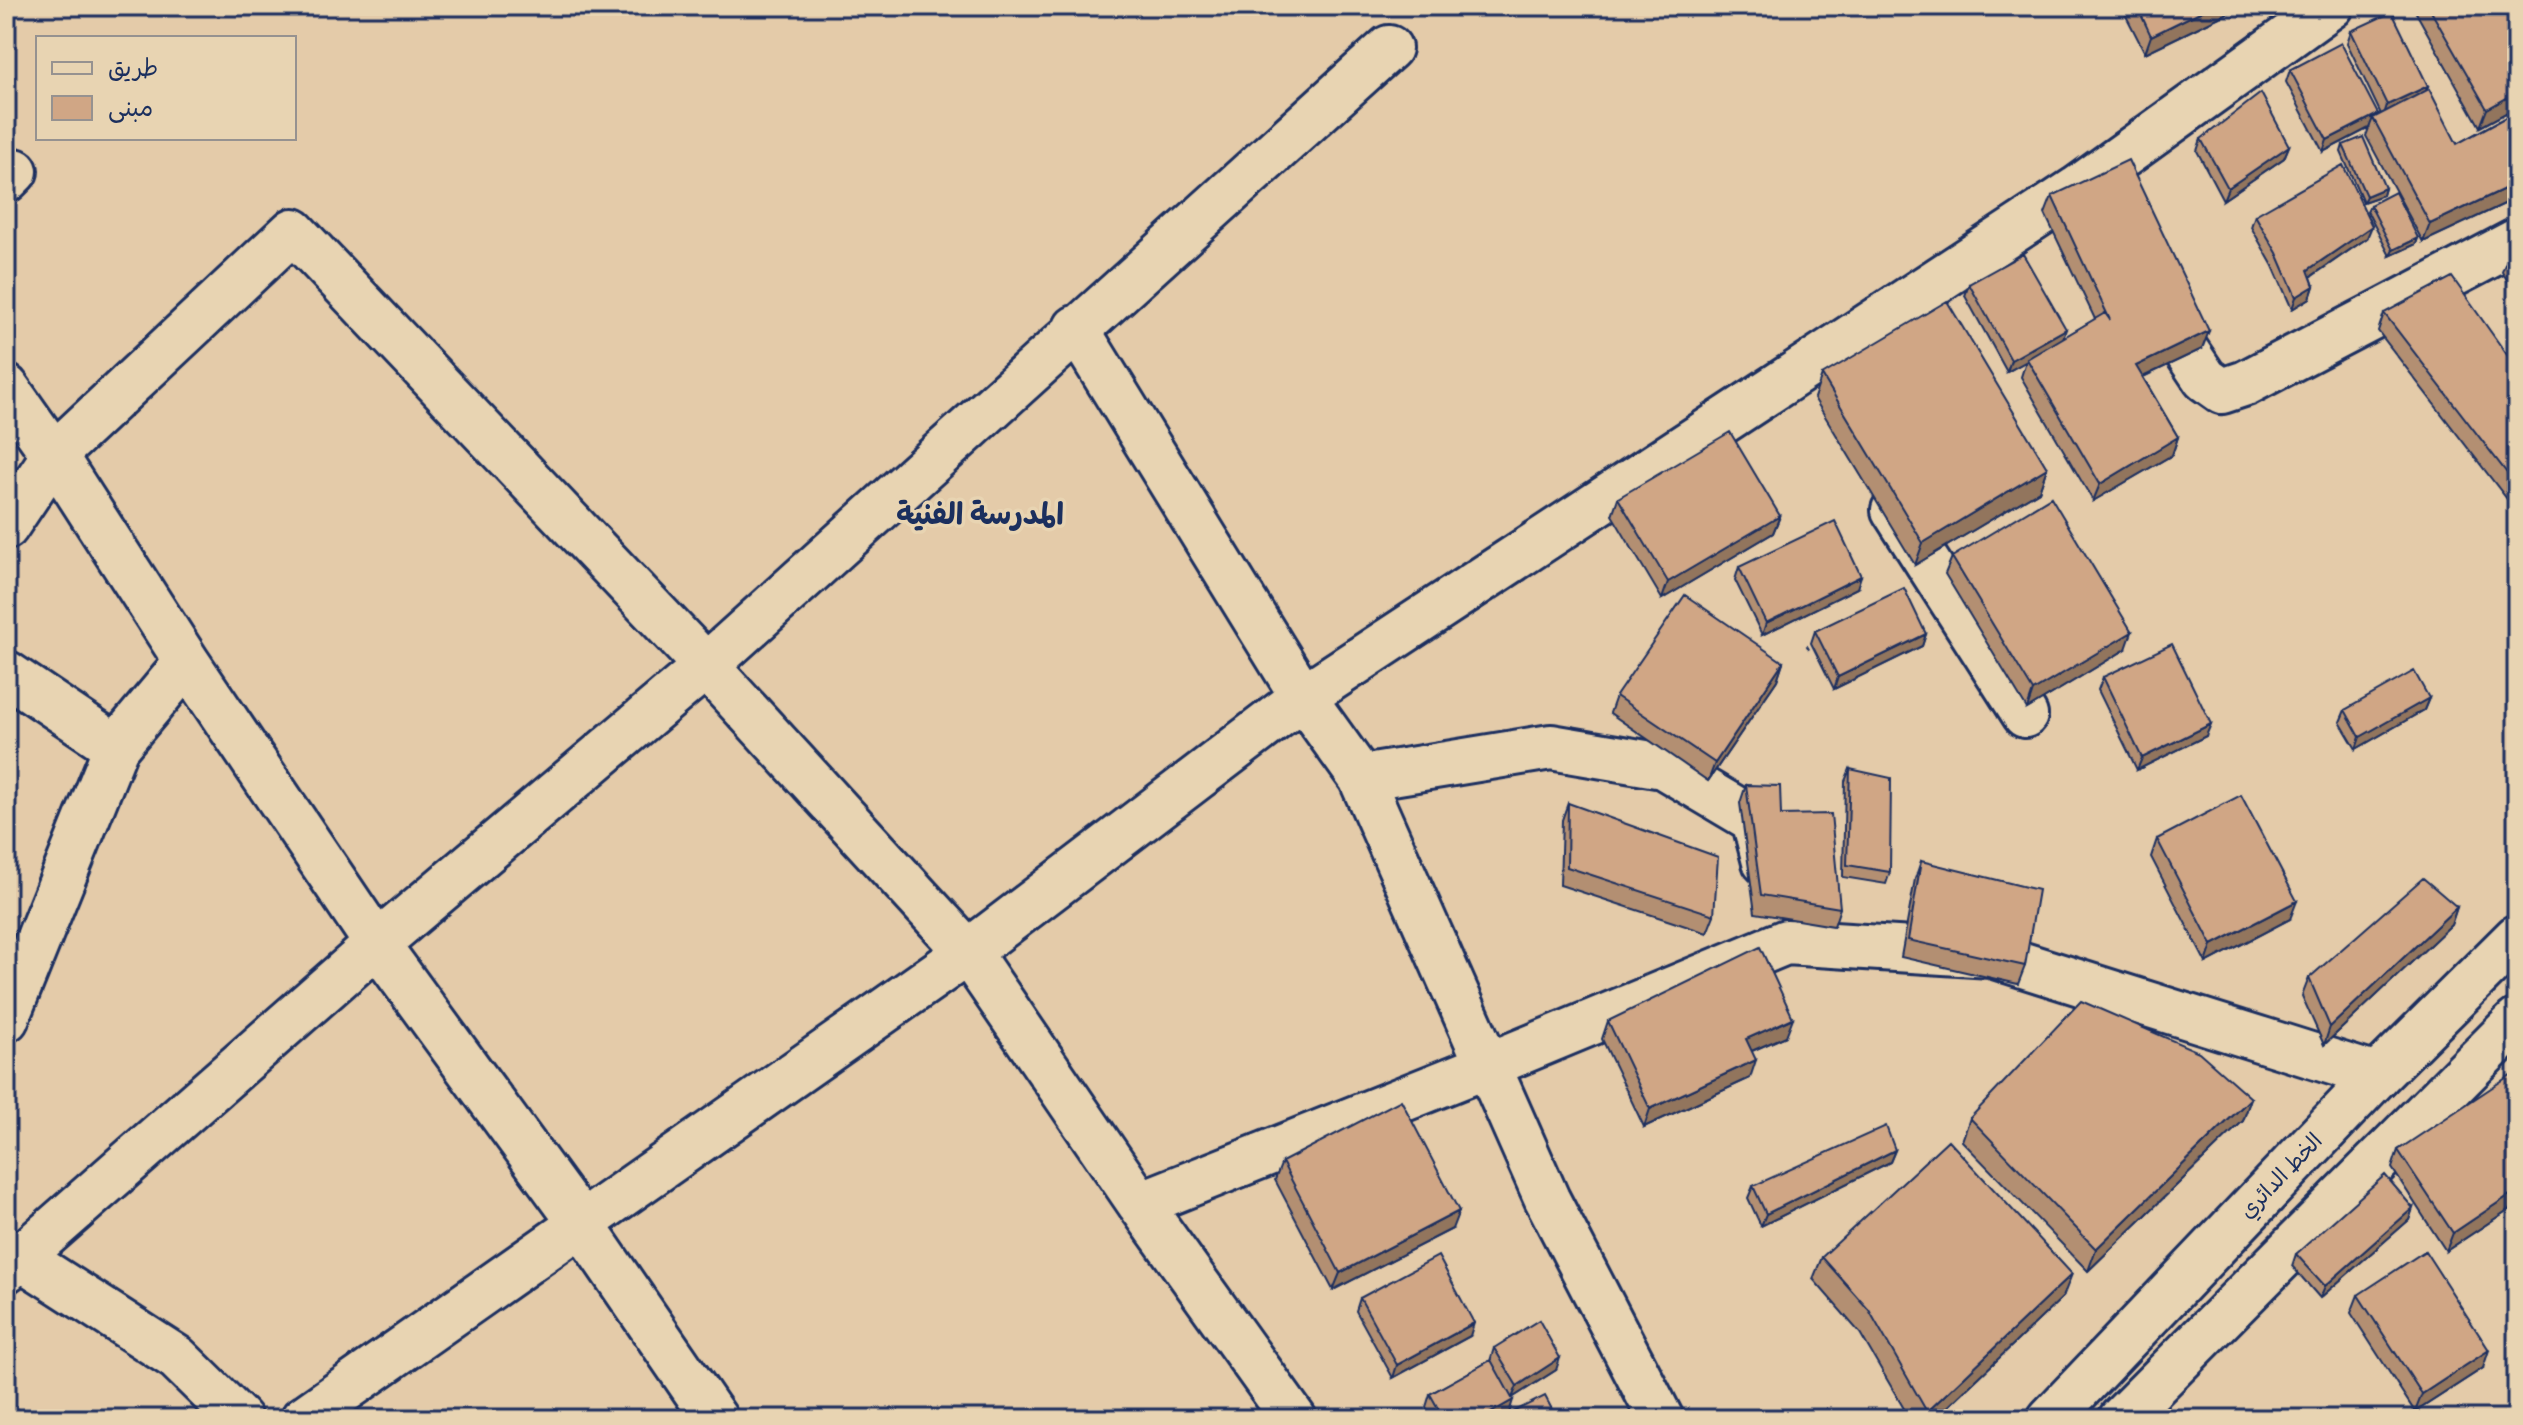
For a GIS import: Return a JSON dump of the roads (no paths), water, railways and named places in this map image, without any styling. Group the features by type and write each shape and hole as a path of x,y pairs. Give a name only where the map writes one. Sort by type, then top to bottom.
{"street":[{"path":"303,1419 968,952 1303,697 1813,383 2331,6"},
{"path":"239,1419 177,1358 11,1260 377,944 706,666 1389,48"},
{"path":"2077,189 2103,227"},
{"path":"6,527 54,455 293,231 706,666 968,952 1140,1204 1277,1413"},
{"path":"2137,278 2205,379 2222,391 2246,383 2517,241"},
{"path":"1076,328 1303,697 1361,778 1547,1199 1661,1419"},
{"path":"6,387 377,944 580,1222 715,1419"},
{"path":"1871,474 2025,715"},
{"path":"6,1019 116,747 187,662"},
{"path":"6,673 116,747"},
{"path":"1361,778 1551,747 1663,766 1754,820 1779,917"},
{"path":"1140,1204 1489,1065 1779,917 1991,955 2377,1076"},
{"name":"الخط الدائري","path":"2050,1419 2377,1076 2517,937"},
{"path":"2121,1419 2516,1022"}],"district":[{"name":"المدرسة الفنية","path":"980,514"}]}
